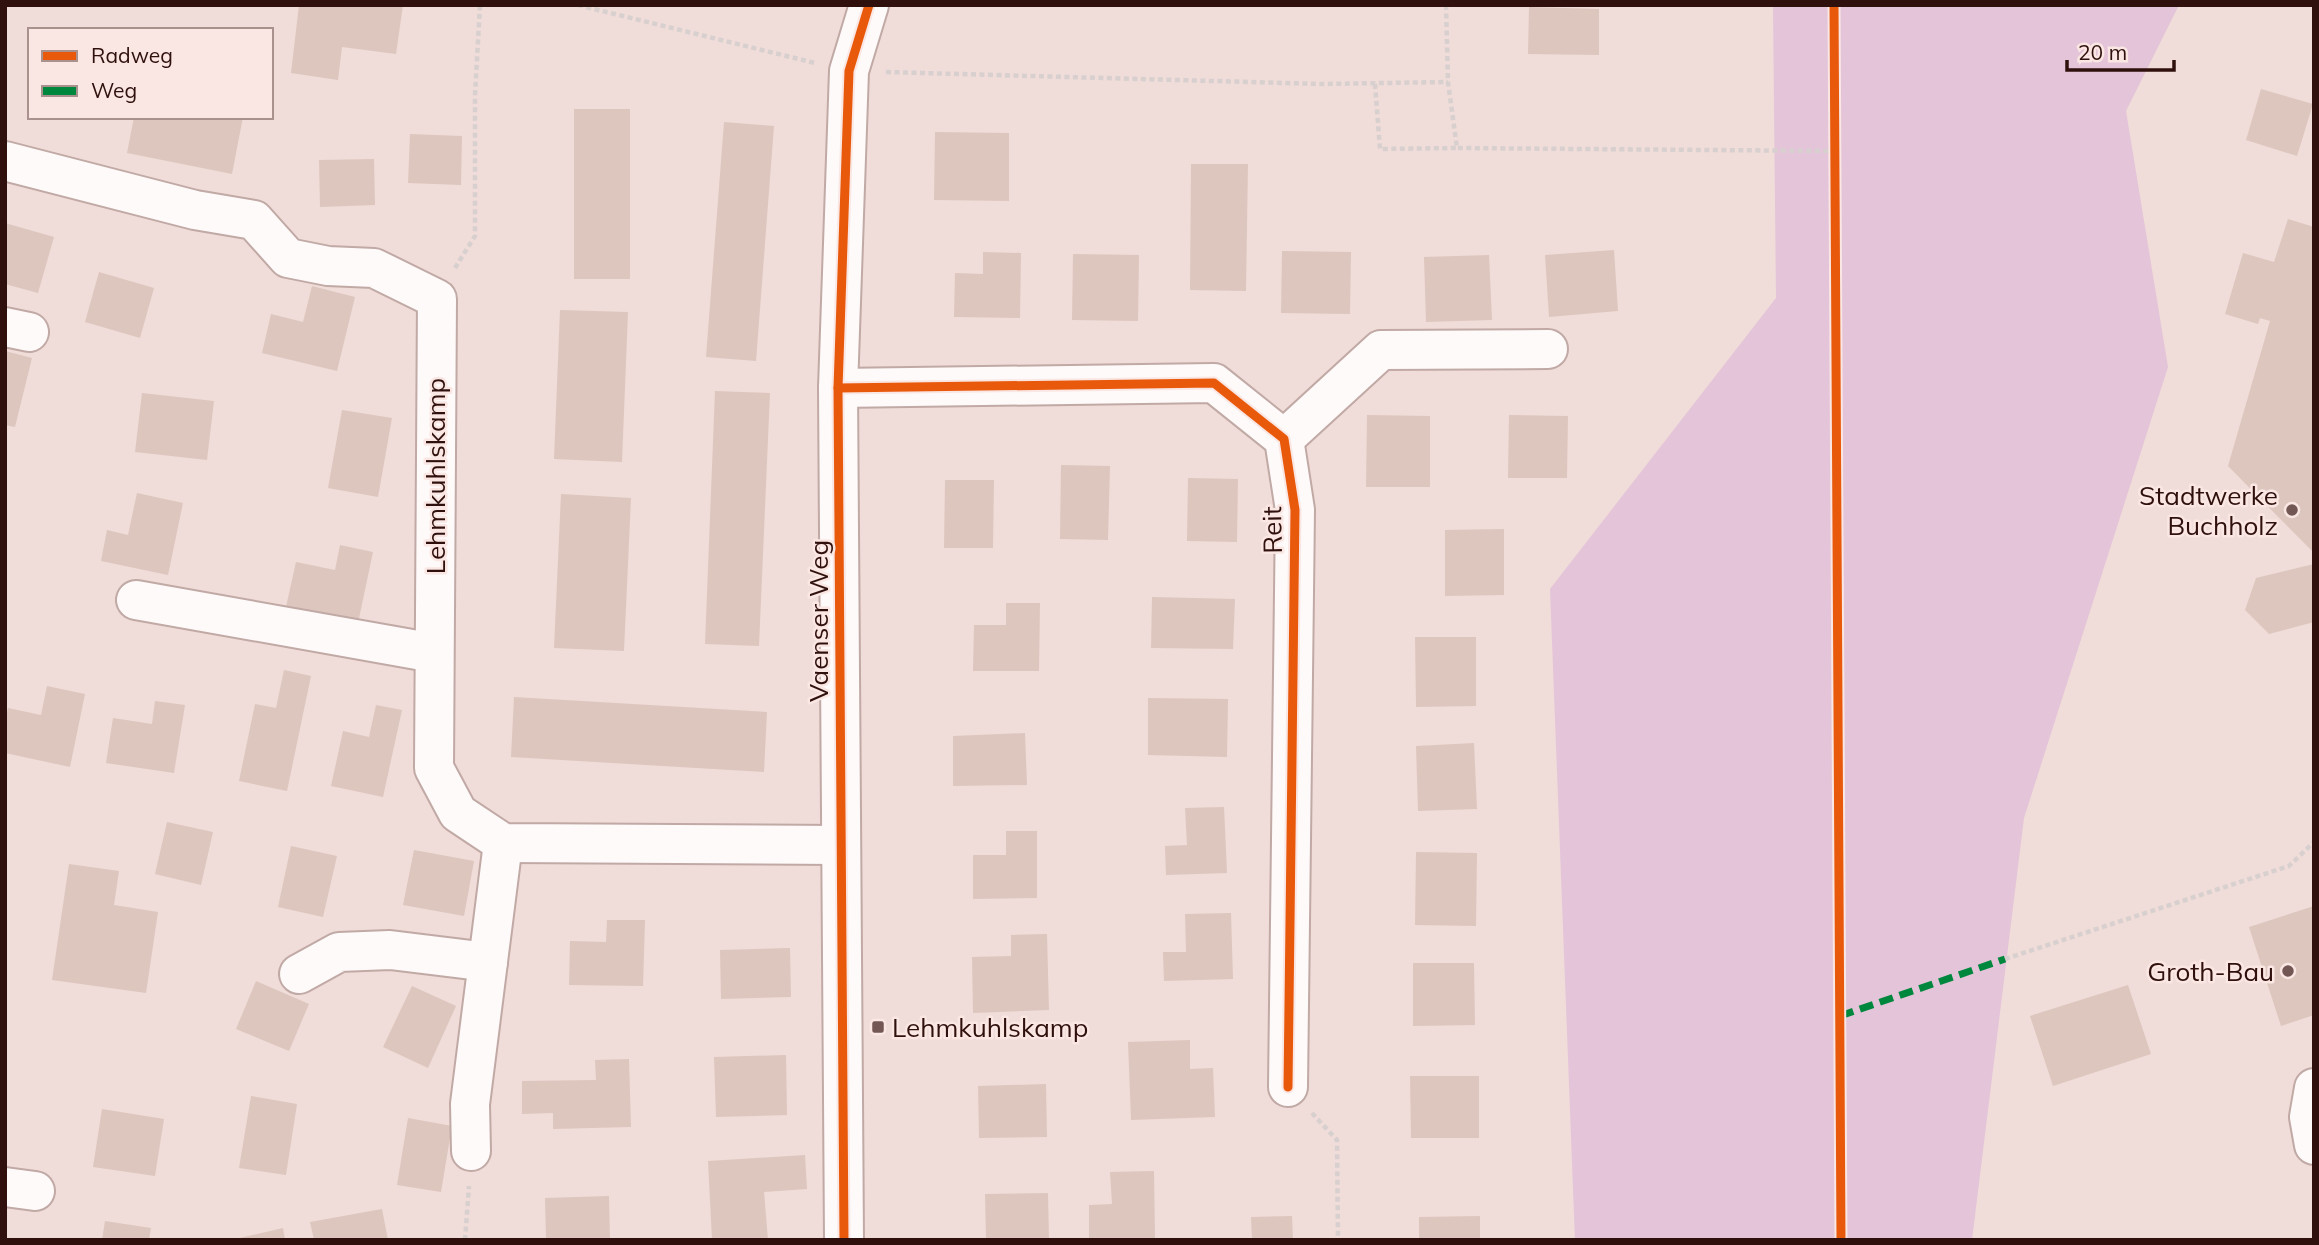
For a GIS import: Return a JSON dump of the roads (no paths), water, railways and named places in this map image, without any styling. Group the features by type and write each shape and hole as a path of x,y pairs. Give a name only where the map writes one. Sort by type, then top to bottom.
{"street":[{"name":"Vaenser Weg","path":"844,1240 838,388 849,71 869,5"},
{"name":"Lehmkuhlskamp","path":"5,161 195,210 254,220 288,258 328,266 374,268 437,299 433,768 458,813 503,843"},
{"path":"838,388 1214,383 1284,439 1381,350 1548,349"},
{"name":"Reit","path":"1284,439 1295,509 1288,1087"},
{"path":"135,600 434,653"},
{"path":"471,1151 470,1104 503,843 840,845"},
{"path":"299,974 339,952 390,950 488,962"},
{"path":"2314,1088 2309,1117 2314,1145"}],"place":[{"name":"Stadtwerke Buchholz","path":"2292,510"},
{"name":"Groth-Bau","path":"2288,971"},
{"name":"Lehmkuhlskamp","path":"878,1027"}]}
